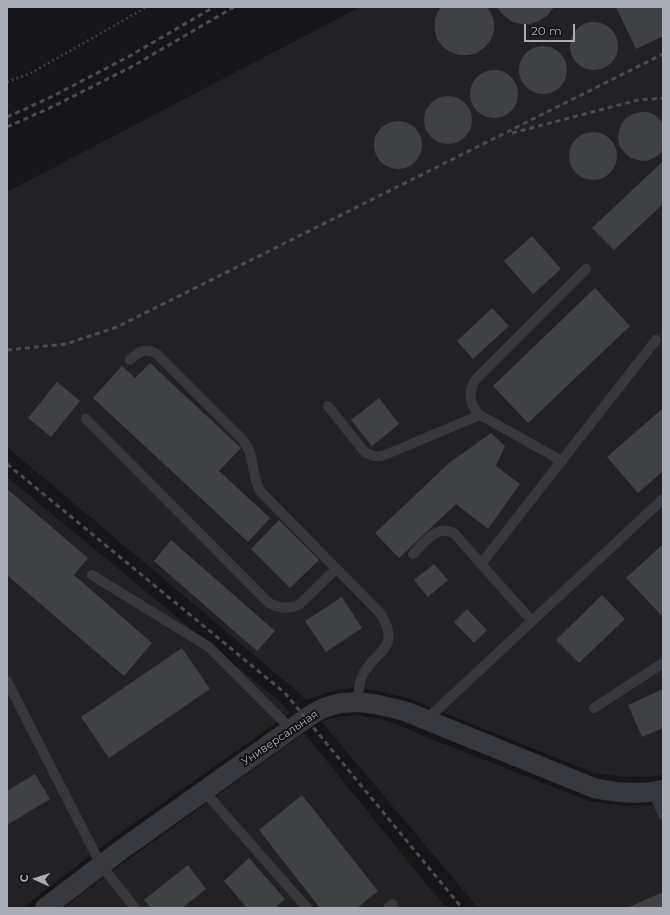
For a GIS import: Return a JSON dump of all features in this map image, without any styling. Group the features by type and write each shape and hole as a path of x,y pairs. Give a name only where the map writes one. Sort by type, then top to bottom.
{"street":[{"name":"Универсальная","path":"46,907 100,865 315,712 335,705 358,701 382,704 426,720 594,788 622,793 658,791"}],"lane":[{"path":"562,460 480,415 474,409 470,397 470,390 475,380 586,269"},
{"path":"481,564 656,340"},
{"path":"130,360 135,355 146,350 152,351 158,355 243,440 249,450 256,483 260,491 380,613 387,625 388,639 386,646 363,674 360,680 358,701"},
{"path":"328,406 363,450 370,456 385,455 480,415"},
{"path":"86,419 269,603 281,608 295,607 301,603 336,568"},
{"path":"426,720 663,499"},
{"path":"413,554 437,531 450,531 455,534 532,621"},
{"path":"92,574 209,647 291,729"},
{"path":"594,708 663,663"},
{"path":"7,681 100,865 135,908"},
{"path":"204,791 307,908"},
{"path":"658,791 663,815"}],"path":[{"path":"7,82 31,73 147,7"}],"shaded area":[{"path":"360,7 663,7 663,775 648,777 622,777 594,773 408,698 383,692 355,687 328,692 306,700 7,447 7,192"},
{"path":"7,477 279,701 290,713 112,839 22,908 7,908"},
{"path":"357,715 380,719 399,725 589,801 622,806 663,803 663,908 478,908 321,721"},
{"path":"304,733 446,908 63,908 126,861"}],"building":[{"path":"442,7 487,7 494,22 494,31 491,40 477,53 459,55 450,52 443,47 437,39 435,30 435,20 438,11"},
{"path":"497,7 554,7 548,15 539,21 530,24 520,24 511,21 503,15"},
{"path":"616,7 663,7 663,36 636,49"},
{"path":"589,22 599,22 608,26 614,32 617,37 617,55 608,66 599,70 589,70 580,66 574,60 570,51 570,41 574,32 580,26"},
{"path":"538,46 548,46 557,50 563,56 567,65 567,75 563,84 557,90 548,94 538,94 529,90 523,84 519,75 519,65 523,56 529,50"},
{"path":"489,70 499,70 508,74 514,80 517,85 517,103 508,114 499,118 489,118 480,114 474,108 470,99 470,89 474,80 480,74"},
{"path":"443,96 453,96 462,100 468,106 472,115 472,125 468,134 462,140 453,144 443,144 434,140 428,134 424,125 424,115 428,106 434,100"},
{"path":"640,112 648,112 655,115 663,123 663,150 654,158 646,161 631,158 620,147 618,139 621,124 626,118"},
{"path":"393,121 403,121 412,125 418,131 422,140 422,150 418,159 412,165 403,169 393,169 384,165 378,159 374,150 374,140 378,131 384,125"},
{"path":"588,132 598,132 607,136 613,142 616,147 616,165 607,176 598,180 588,180 579,176 573,170 569,161 569,151 573,142 579,136"},
{"path":"663,161 663,204 614,250 592,228"},
{"path":"532,236 561,269 533,294 504,261"},
{"path":"595,288 630,326 528,423 493,386"},
{"path":"492,308 509,326 473,359 457,341"},
{"path":"150,363 241,448 219,471 270,518 248,542 93,398 122,366 135,378"},
{"path":"57,382 80,401 51,437 28,418"},
{"path":"379,398 399,424 372,446 351,420"},
{"path":"663,408 663,471 638,493 607,457"},
{"path":"491,433 505,446 496,466 520,484 488,529 456,504 399,558 375,533 449,463"},
{"path":"7,489 88,558 74,575 152,643 124,676 7,575"},
{"path":"279,520 319,560 290,588 251,549"},
{"path":"171,540 275,631 257,651 154,561"},
{"path":"663,544 663,617 626,578"},
{"path":"434,564 448,580 428,597 414,580"},
{"path":"602,595 625,619 579,663 556,640"},
{"path":"342,597 362,628 326,652 305,621"},
{"path":"467,609 487,630 474,643 454,622"},
{"path":"182,648 210,689 109,758 81,717"},
{"path":"663,689 663,728 642,737 628,705"},
{"path":"35,774 50,799 7,825 7,791"},
{"path":"302,795 378,891 357,908 320,908 259,830"},
{"path":"249,858 285,899 275,908 247,908 224,881"},
{"path":"188,865 206,889 182,908 151,908 144,900"},
{"path":"663,892 663,908 627,908"}],"railway":[{"path":"7,117 49,98 128,57 214,7"},
{"path":"7,127 54,106 133,66 234,7"},
{"path":"7,350 66,344 117,327 663,54"},
{"path":"512,133 638,100 663,98"},
{"path":"7,464 285,693 462,908"}]}
